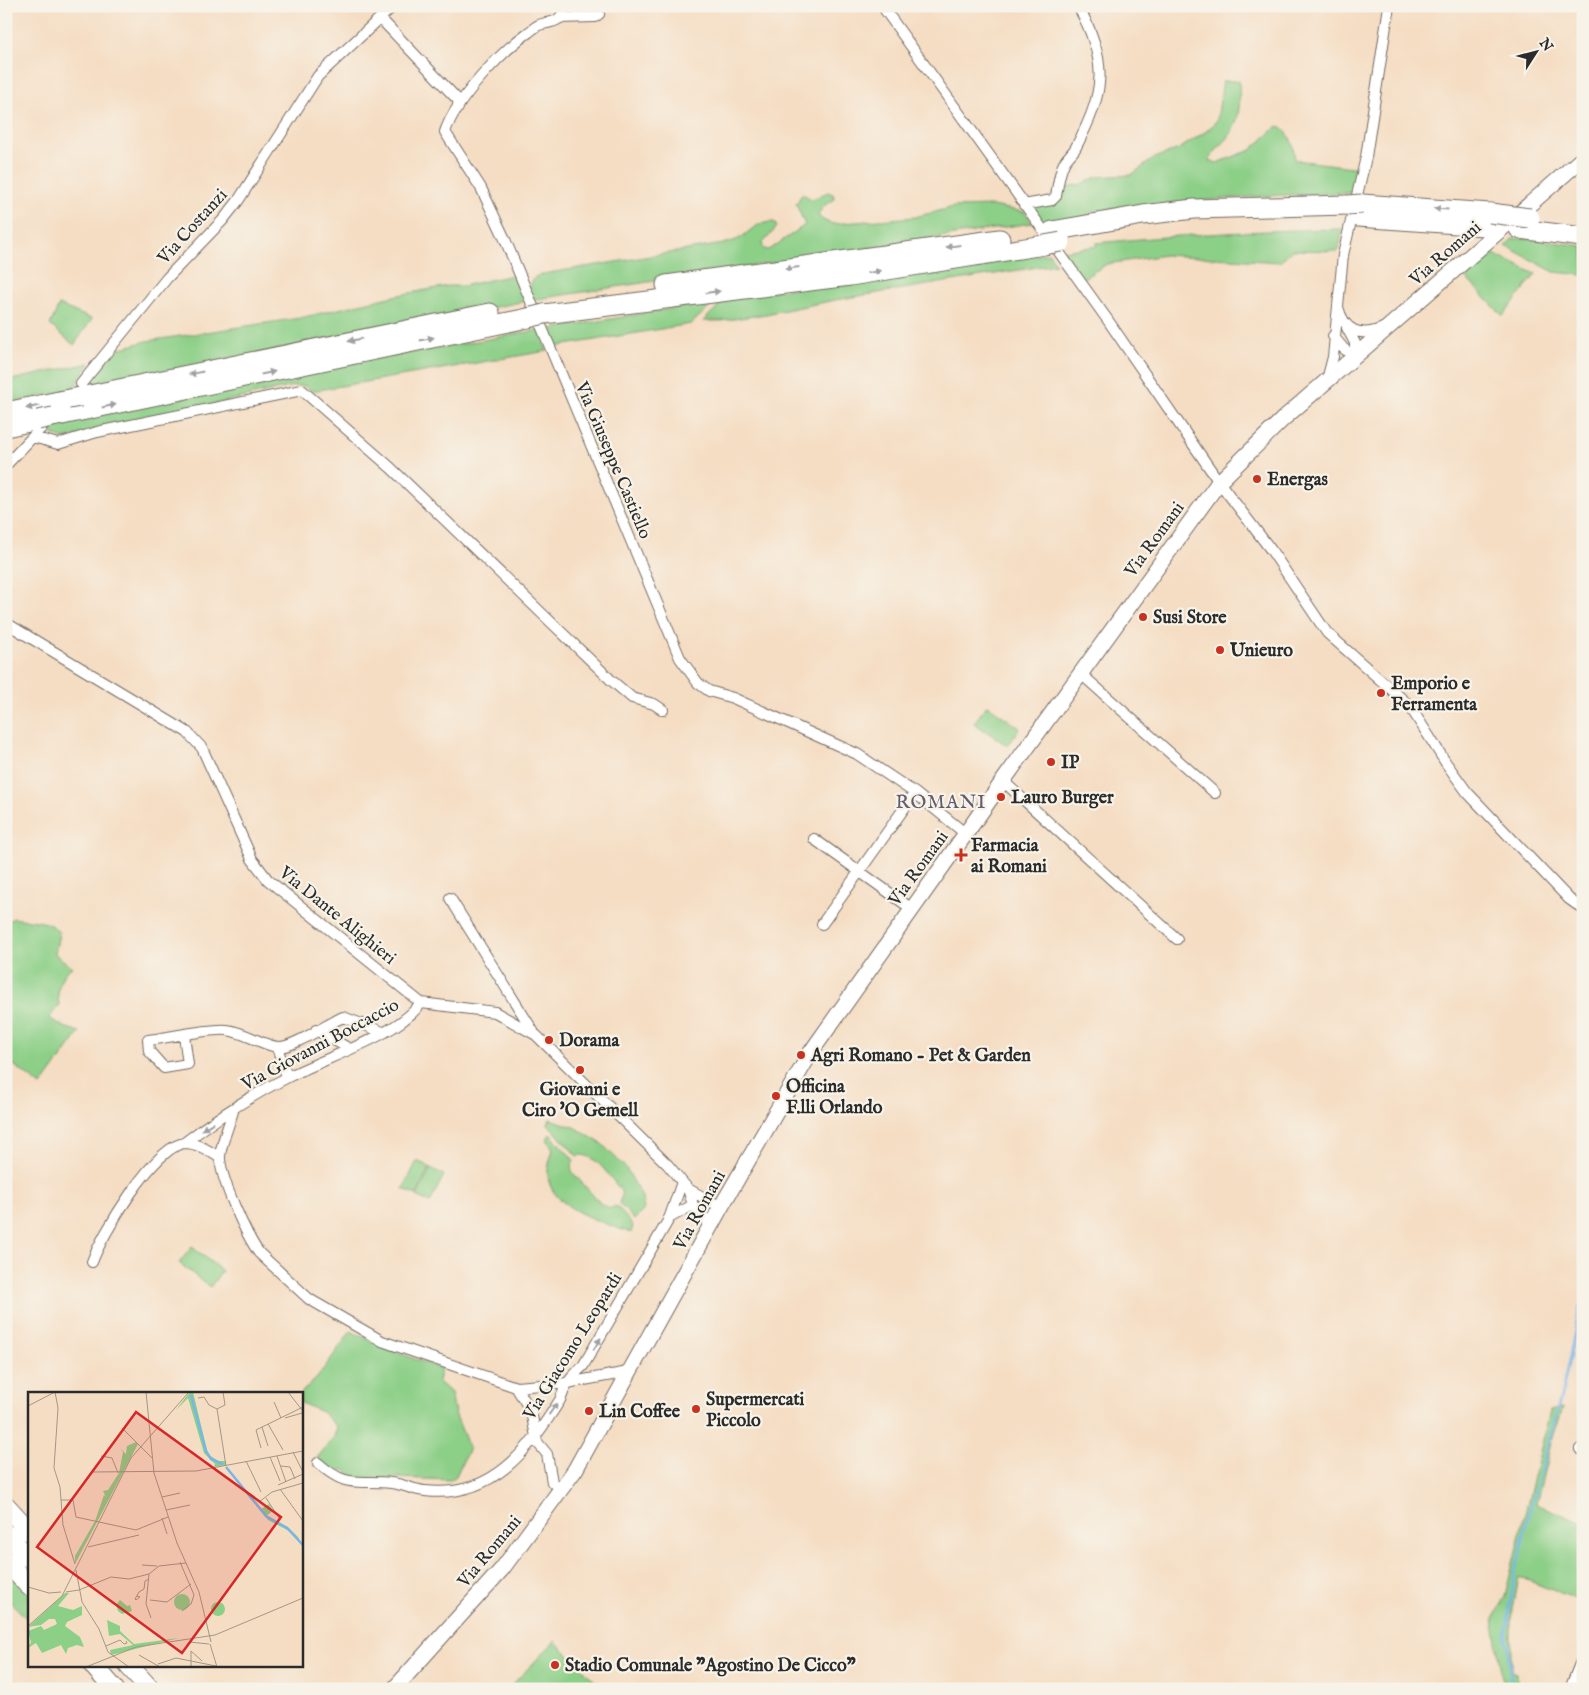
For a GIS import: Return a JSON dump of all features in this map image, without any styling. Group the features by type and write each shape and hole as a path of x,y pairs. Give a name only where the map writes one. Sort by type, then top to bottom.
{"highway":[{"path":"6,427 38,428 81,391 533,310 1048,238 1143,215 1194,209 1353,211 1487,219 1576,230"},
{"path":"6,412 60,408 533,310"},
{"path":"6,1506 28,1529"},
{"path":"6,1534 28,1557"},
{"path":"6,1561 28,1585"},
{"path":"131,1668 150,1689"},
{"path":"98,1669 114,1689"}],"street":[{"name":"Via Costanzi","path":"81,391 167,278 223,220 238,201 318,76 393,6"},
{"path":"559,18 564,6"},
{"name":"Via Giuseppe Castiello","path":"595,6 599,14 595,17 559,18 552,24 539,24 501,55 458,108 445,132 481,188 504,237 680,658 698,683 709,690 733,698 857,754 915,793 966,834"},
{"path":"1024,205 1052,200 1056,196 1064,163 1075,148 1098,94 1101,72 1098,52 1078,6"},
{"path":"1327,380 1332,357 1343,255 1370,138 1389,6"},
{"path":"885,10 1219,482 1271,550 1327,633 1401,697 1415,713 1446,764 1467,792 1569,899 1583,910"},
{"path":"380,18 458,100 458,108"},
{"name":"Via Romani","path":"394,1689 502,1568 576,1470 721,1207 811,1052 1003,781 1219,482 1255,445 1327,380 1583,158"},
{"path":"1337,303 1345,325 1356,343 1355,357"},
{"path":"1345,325 1351,330 1365,332 1381,330 1394,322"},
{"path":"1333,336 1343,348 1355,357"},
{"path":"6,465 38,428 58,444 97,432 302,390 391,468 611,680 632,698 654,704 663,710"},
{"name":"Via Dante Alighieri","path":"6,622 187,732 195,739 202,748 252,859 268,880 421,1002"},
{"path":"1080,674 1215,792"},
{"path":"1003,781 1177,939"},
{"path":"822,924 861,872 915,793"},
{"path":"814,839 912,909"},
{"path":"450,898 536,1035 649,1146 685,1186 721,1207"},
{"path":"421,1002 495,1012 536,1035"},
{"name":"Via Giovanni Boccaccio","path":"220,1158 234,1111 287,1077 350,1049 406,1019 421,1002"},
{"path":"184,1035 226,1030 244,1033 277,1047 296,1044 316,1030 343,1017 382,1032"},
{"path":"316,1030 350,1049"},
{"path":"277,1047 287,1077"},
{"path":"92,1262 100,1240 138,1184 164,1153 184,1143 205,1127 234,1111"},
{"path":"184,1143 207,1150 220,1158 231,1194 253,1244 284,1278 309,1299 382,1341 516,1387 567,1383 623,1373 628,1375"},
{"path":"685,1186 693,1206 712,1226"},
{"name":"Via Giacomo Leopardi","path":"562,1490 552,1482 550,1461 537,1442 536,1434 560,1400 567,1383 583,1366 669,1219 685,1186"},
{"path":"669,1219 693,1206"},
{"path":"318,1463 332,1475 344,1481 391,1483 424,1491 453,1491 478,1485 506,1470 523,1452 536,1434 531,1411 516,1387"},
{"path":"1572,1684 1583,1656"}],"green space":[{"path":"1223,81 1239,81 1239,111 1232,132 1209,160 1217,163 1251,150 1278,126 1289,136 1295,160 1360,168 1354,193 1287,195 1187,202 1088,212 1089,217 1040,222 1030,207 1047,204 1062,188 1082,184 1096,177 1131,175 1155,158 1179,149 1208,130 1217,120"},
{"path":"828,192 833,194 835,199 825,205 818,214 821,219 832,224 915,217 954,207 992,206 1025,212 1032,223 531,300 529,287 535,277 543,274 723,244 740,238 760,224 774,222 777,227 762,244 764,249 769,250 805,225 796,204 802,194 812,199"},
{"path":"1343,229 1338,251 1292,250 1280,262 1165,255 1107,264 1082,279 1063,251 1097,246 1096,243 1158,238 1250,232"},
{"path":"1524,238 1583,246 1583,275 1554,272 1506,246 1512,239"},
{"path":"1487,251 1536,274 1503,316 1461,273"},
{"path":"1049,253 1056,264 835,300 766,314 721,321 703,321 720,305 712,305 691,324 553,347 546,330 780,290"},
{"path":"513,275 526,301 84,388 114,350 147,341 300,318 394,296 448,286 462,286"},
{"path":"59,305 92,319 74,345 50,325"},
{"path":"539,330 547,351 312,391 305,386 293,386 63,439 51,433 50,425 303,372"},
{"path":"90,363 72,390 6,404 6,381"},
{"path":"987,705 1020,728 1008,746 974,723"},
{"path":"14,918 39,921 55,928 59,933 55,954 72,967 61,979 58,994 59,1005 49,1018 64,1027 80,1032 41,1086 6,1059 6,922"},
{"path":"550,1119 574,1127 602,1144 626,1168 642,1197 644,1210 634,1220 619,1203 622,1195 620,1189 606,1172 589,1157 577,1156 548,1124"},
{"path":"550,1134 574,1160 571,1167 573,1173 601,1204 610,1208 617,1206 633,1226 631,1233 581,1213 558,1197 551,1188 548,1176 553,1149 547,1139"},
{"path":"417,1161 430,1167 416,1195 403,1189"},
{"path":"431,1168 444,1175 430,1203 417,1196"},
{"path":"192,1247 222,1271 210,1287 179,1263"},
{"path":"351,1331 384,1347 441,1369 438,1381 451,1393 455,1413 469,1448 456,1476 451,1480 357,1479 345,1470 332,1470 317,1458 334,1437 337,1427 322,1412 302,1403 302,1392 317,1378"},
{"path":"1563,1408 1551,1443 1536,1504 1583,1523 1583,1602 1519,1577 1511,1620 1511,1671 1516,1673 1518,1689 1505,1689 1493,1619 1505,1596 1550,1411"},
{"path":"6,1566 28,1590 28,1620 6,1597"},
{"name":"Stadio Comunale \"Agostino De Cicco\"","path":"555,1641 603,1689 508,1689"}],"waterway":[{"path":"1512,1689 1506,1635 1514,1578 1528,1517 1562,1393 1583,1293"}],"place":[{"name":"Energas","path":"1257,479"},
{"name":"Susi Store","path":"1143,617"},
{"name":"Unieuro","path":"1220,650"},
{"name":"Emporio e Ferramenta","path":"1381,693"},
{"name":"IP","path":"1051,762"},
{"name":"Lauro Burger","path":"1001,797"},
{"name":"Farmacia ai Romani","path":"961,855"},
{"name":"Dorama","path":"549,1040"},
{"name":"Agri Romano - Pet & Garden","path":"801,1055"},
{"name":"Giovanni e Ciro 'O Gemell","path":"580,1070"},
{"name":"Officina F.lli Orlando","path":"776,1096"},
{"name":"Supermercati Piccolo","path":"696,1409"},
{"name":"Lin Coffee","path":"589,1411"},
{"name":"Stadio Comunale \"Agostino De Cicco\"","path":"555,1665"}],"district":[{"name":"ROMANI","path":"941,801"}]}
